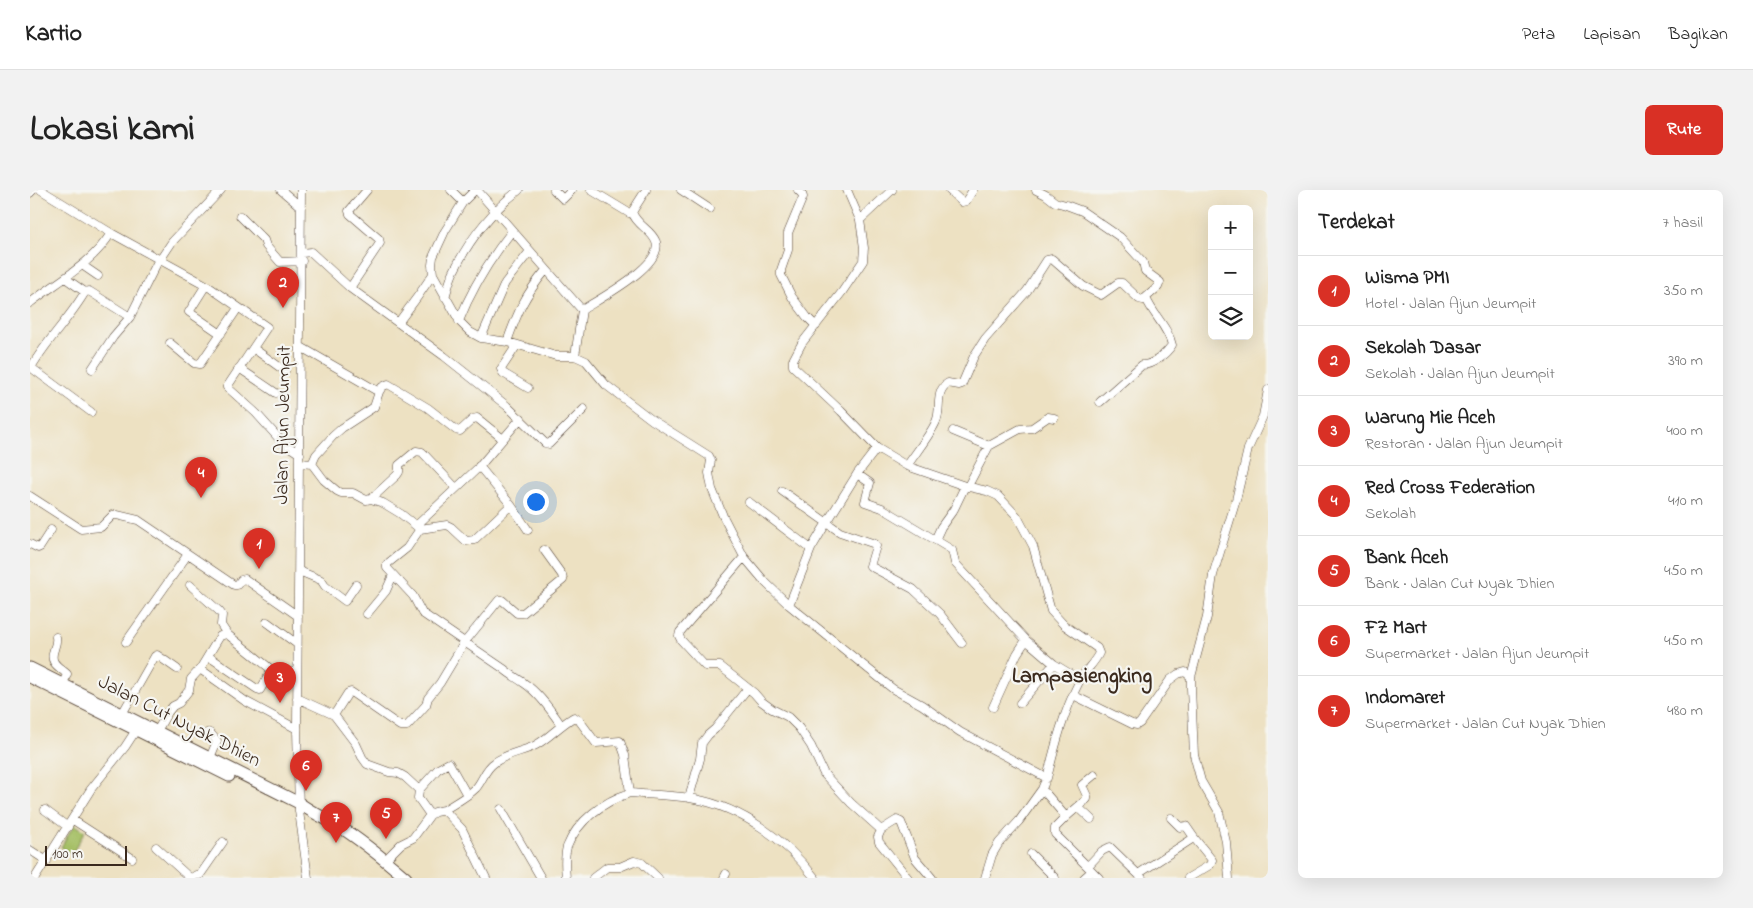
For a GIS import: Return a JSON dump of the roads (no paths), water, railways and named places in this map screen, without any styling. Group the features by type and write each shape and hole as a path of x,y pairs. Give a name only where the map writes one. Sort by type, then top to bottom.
{"highway":[{"name":"Jalan Cut Nyak Dhien","path":"30,668 122,714 139,727 157,731 210,758 303,809"},
{"name":"Jalan Cut Nyak Dhien","path":"30,677 139,727 337,826 385,860 406,878"}],"street":[{"path":"41,190 111,233 206,285 267,327 227,386 256,413 282,442 300,454"},
{"path":"92,369 113,337 130,316 160,259 172,242 220,190"},
{"path":"281,190 301,207"},
{"name":"Jalan Ajun Jeumpit","path":"302,190 297,729 308,878"},
{"path":"350,288 380,243 379,239 350,214 349,211 366,190"},
{"path":"451,190 463,202"},
{"path":"582,310 476,190 463,202 445,231 433,257 433,274 459,321 470,332 480,338 507,342 556,356 575,356 587,363 604,383 652,420 709,456 711,460 709,473 712,489 723,516 744,557 789,605 893,690 922,705 960,732 1047,778"},
{"path":"445,297 454,272 482,227 495,211 519,190"},
{"path":"554,190 563,199 572,190"},
{"path":"591,190 624,212 632,212"},
{"path":"632,212 646,190"},
{"path":"681,190 710,209"},
{"path":"798,190 803,197 788,233 788,250 781,275 792,297 813,328"},
{"path":"847,190 860,220 864,248 863,261 796,352 793,366 877,448 907,466 998,496 1017,516 1034,546 1051,611 1064,624 1098,650 1097,658 1080,680 1073,695 1042,789 1019,821 999,843 992,855 985,878"},
{"path":"860,220 892,190"},
{"path":"949,190 962,202 966,201 973,190"},
{"path":"907,466 936,424 939,414 938,401 942,387 948,383 962,384 974,356 985,339 1027,291 1047,260 1052,259 1084,286 1101,295 1118,283 1122,283 1142,300 1158,287 1160,282 1146,271 1143,262 1120,237 1082,211 1055,202 1036,190"},
{"path":"575,356 582,310 633,277 649,262 656,252 656,243 652,235 636,221 632,212"},
{"path":"240,216 264,240 266,246 280,262 302,257 311,252 350,288 444,356 521,418 545,443 549,444 584,409"},
{"path":"459,321 484,269 512,231"},
{"path":"31,302 82,265 105,242 111,233"},
{"path":"480,338 505,283 530,251"},
{"path":"82,265 98,276"},
{"path":"507,342 518,311 527,294 546,270"},
{"path":"398,322 433,274"},
{"path":"65,278 85,292 88,291 130,316"},
{"path":"206,285 189,312 220,334"},
{"path":"85,292 77,306 32,366 32,369 91,412"},
{"path":"1100,402 1142,365 1150,364 1168,351 1172,345 1165,327 1150,307 1146,298"},
{"path":"170,343 197,364 202,362 238,308"},
{"path":"517,345 501,369 503,373 528,388"},
{"path":"301,347 379,392"},
{"path":"253,348 285,371"},
{"path":"239,368 276,393"},
{"path":"312,464 316,455 333,436 374,407 382,387 388,384 428,408 456,430 460,431 472,419 477,418 503,439"},
{"path":"1229,878 1226,842 1218,812 1201,781 1194,755 1191,701 1192,677 1204,632 1213,575 1236,500 1248,449 1263,416 1268,390"},
{"path":"935,540 989,446 1020,429 1032,428 1048,417 1054,418"},
{"path":"521,418 479,466 418,528 407,548 387,564 387,568 412,596 422,613 504,669 515,679 526,684 540,698 561,725"},
{"path":"953,431 989,446"},
{"path":"789,605 811,549 857,474 877,448"},
{"path":"371,499 397,475 399,465 416,451 422,452 456,488"},
{"path":"300,464 312,464"},
{"path":"312,464 324,480 337,491 353,493 366,500 371,499 383,504 418,528 451,526 469,542 474,540 511,505"},
{"path":"479,466 511,505 528,530"},
{"path":"857,474 870,483 865,502 882,508 952,550 955,564 1026,640 1054,664 1080,680"},
{"path":"782,490 840,532 875,544 870,564 872,568 913,589 940,614 962,643"},
{"path":"30,496 81,529 102,527 113,515 138,520 234,585 237,585 241,580 245,580 298,616"},
{"path":"749,502 811,549"},
{"path":"30,544 38,548 40,547 51,530"},
{"path":"334,715 348,693 351,692 400,726 407,726 426,706 428,698 440,683 464,643 499,600 502,600 518,613 523,613 563,580 562,575 544,550"},
{"path":"126,642 188,554"},
{"path":"744,557 680,632 681,640 705,666 720,666 761,701 788,717 799,728 811,746 824,774 851,803 881,830"},
{"path":"299,570 322,580 325,586 345,601 356,585"},
{"path":"367,614 386,591 394,575"},
{"path":"190,585 220,611 222,615 221,625 227,634 272,670 297,672"},
{"path":"267,622 297,644"},
{"path":"157,731 168,712 179,703 189,690 191,679 200,669 220,636 227,634"},
{"path":"56,638 57,642 53,658 54,662 67,674 63,684"},
{"path":"993,707 1017,654 1026,640"},
{"path":"122,714 155,656 157,655 177,669"},
{"path":"208,656 256,690 260,690 272,670"},
{"path":"1020,704 1054,664"},
{"path":"200,669 245,700 297,729"},
{"path":"1073,695 1137,725 1174,677 1185,672 1192,677"},
{"path":"688,798 700,759 702,743 748,688"},
{"path":"297,698 334,715 361,751 362,757 367,764 389,772 398,773 419,790"},
{"path":"385,860 401,844 413,838 430,815 444,810 468,795 478,786 487,769 492,764 503,756 535,745 553,734 561,725 574,717 579,720 596,743 620,741 625,755 630,793"},
{"path":"37,877 91,789 139,727"},
{"path":"208,733 217,741 210,758"},
{"path":"430,815 418,798 419,790 447,759 468,795"},
{"path":"1094,775 1082,786 1088,796 1055,828 1055,834 1099,878"},
{"path":"1042,789 1066,817"},
{"path":"566,878 566,854 568,845 576,832 605,803 630,793 688,798 719,806 741,815 781,842 815,878"},
{"path":"1078,807 1092,819"},
{"path":"501,809 541,878"},
{"path":"45,810 132,858"},
{"path":"444,810 462,829 486,878"},
{"path":"1170,818 1180,827 1186,826 1212,860 1210,865 1188,878"},
{"path":"908,878 879,842 878,837 881,830 897,820 901,822 915,858 932,878"},
{"path":"1084,878 1102,851 1110,847 1140,876 1192,839 1195,839"},
{"path":"156,847 191,878 200,875 223,842"},
{"path":"30,850 47,861"},
{"path":"1031,854 1055,878"},
{"path":"593,878 607,866 620,866 634,861 642,863 658,878"}],"place":[{"name":"Sekolah Dasar","path":"283,308"},
{"name":"Red Cross Federation","path":"201,498"},
{"name":"Wisma PMI","path":"259,569"},
{"name":"Warung Mie Aceh","path":"280,703"},
{"name":"FZ Mart","path":"306,791"},
{"name":"Bank Aceh","path":"386,839"},
{"name":"Indomaret","path":"336,843"}],"district":[{"name":"Lampasiengking","path":"1082,677"}]}
